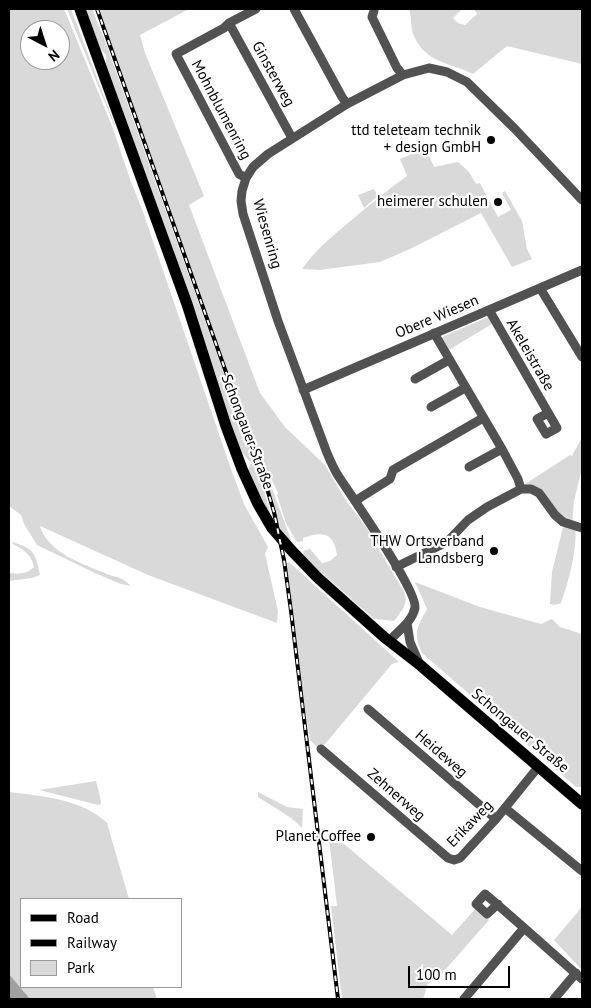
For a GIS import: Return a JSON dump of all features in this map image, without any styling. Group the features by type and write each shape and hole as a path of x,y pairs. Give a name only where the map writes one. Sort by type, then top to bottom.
{"main road":[{"name":"Schongauer Straße","path":"80,9 187,304 226,426 242,469 258,504 278,537 318,578 389,641 420,665 582,804"}],"street":[{"name":"Mohnblumenring","path":"246,178 239,174 176,54 256,9"},
{"path":"294,9 347,104"},
{"path":"374,10 372,17 397,68 403,75"},
{"name":"Ginsterweg","path":"229,23 292,138"},
{"path":"246,178 253,167 268,154 347,104 403,75 428,68 452,74 467,82 515,128 582,200"},
{"name":"Wiesenring","path":"246,178 241,196 243,214 278,321 327,453 336,472 414,596 415,608 407,623 389,641"},
{"name":"Obere Wiesen","path":"303,390 582,270"},
{"path":"540,288 582,356"},
{"name":"Akeleistraße","path":"489,310 548,413"},
{"path":"434,334 502,449 521,489"},
{"path":"415,379 449,360"},
{"path":"431,407 465,388"},
{"path":"355,501 390,479 393,470 483,418"},
{"path":"469,467 502,449"},
{"path":"396,567 447,542 468,520 487,507 521,489 531,489 539,493 555,516 563,522 582,528"},
{"path":"407,623 410,642 420,665"},
{"name":"Heideweg","path":"368,709 496,819"},
{"name":"Zehnerweg","path":"321,749 448,858 454,860"},
{"name":"Erikaweg","path":"454,860 460,858 496,819 539,766"},
{"name":"Erikaweg","path":"505,808 582,871"},
{"path":"498,904 579,976 554,999"},
{"path":"464,999 524,928"}],"green space":[{"path":"9,9 64,9 69,20 20,20 20,70 70,70 70,24 112,126 244,504 268,547 265,554 278,611 277,623 148,575 40,526 50,543 58,550 77,562 122,579 131,586 97,574 37,545 24,524 21,515 9,506"},
{"path":"67,9 71,9 115,125 114,125"},
{"path":"86,9 92,9 104,38 228,385 274,525 248,471 251,463 239,449 206,347 106,64 106,55 100,48"},
{"path":"99,9 189,9 140,35 145,53 204,196 189,205 260,393 285,427 325,465 345,499 366,527 404,592 405,604 394,621 374,619 304,557 303,551 310,549 322,563 330,561 337,555 333,542 326,535 316,534 297,542 286,523 278,493 270,476 268,477 291,540 288,542 280,528 251,437"},
{"path":"409,9 462,9 453,18 458,23 465,25 477,14 474,9 582,9 582,64 507,46 473,74 439,61 425,52 414,36"},
{"path":"426,148 434,167 458,162 469,172 476,184 480,183 498,217 511,210 502,193 505,191 522,221 527,249 532,259 512,267 481,213 380,262 320,270 302,269 330,239 407,176 400,159"},
{"path":"374,189 378,196 364,208 358,195"},
{"path":"488,317 492,324 447,351 442,337"},
{"path":"582,437 582,469 574,501 572,524 564,520 543,496 522,486 570,455 572,456"},
{"path":"564,523 575,527 575,545 564,595 561,603 555,605 550,604 552,572"},
{"path":"12,542 25,547 33,553 40,575 9,581 9,573 22,573 34,567 24,550"},
{"path":"289,562 399,662 392,664 320,750 310,740 286,563"},
{"path":"415,582 480,607 541,624 552,619 560,627 582,634 582,787 576,787 422,653 417,630 427,609"},
{"path":"96,781 101,801 101,804 98,805 39,790"},
{"path":"9,792 48,797 86,809 107,823 129,898 20,898 20,987 9,974"},
{"path":"258,792 287,807 303,809 302,828 288,816 258,797"},
{"path":"329,838 337,838 452,935 476,908 489,920 438,978 428,984 423,999 342,999 331,906 337,906"},
{"path":"582,907 582,970 554,940"},
{"path":"21,988 153,988 157,999 30,999"}],"shaded area":[{"path":"9,974 30,999 9,999"}],"railway":[{"path":"97,9 274,512 284,560 291,611 338,999"}],"place":[{"name":"ttd teleteam technik + design GmbH","path":"491,140"},
{"name":"heimerer schulen","path":"498,202"},
{"name":"THW Ortsverband Landsberg","path":"494,551"},
{"name":"Planet Coffee","path":"371,837"}]}
